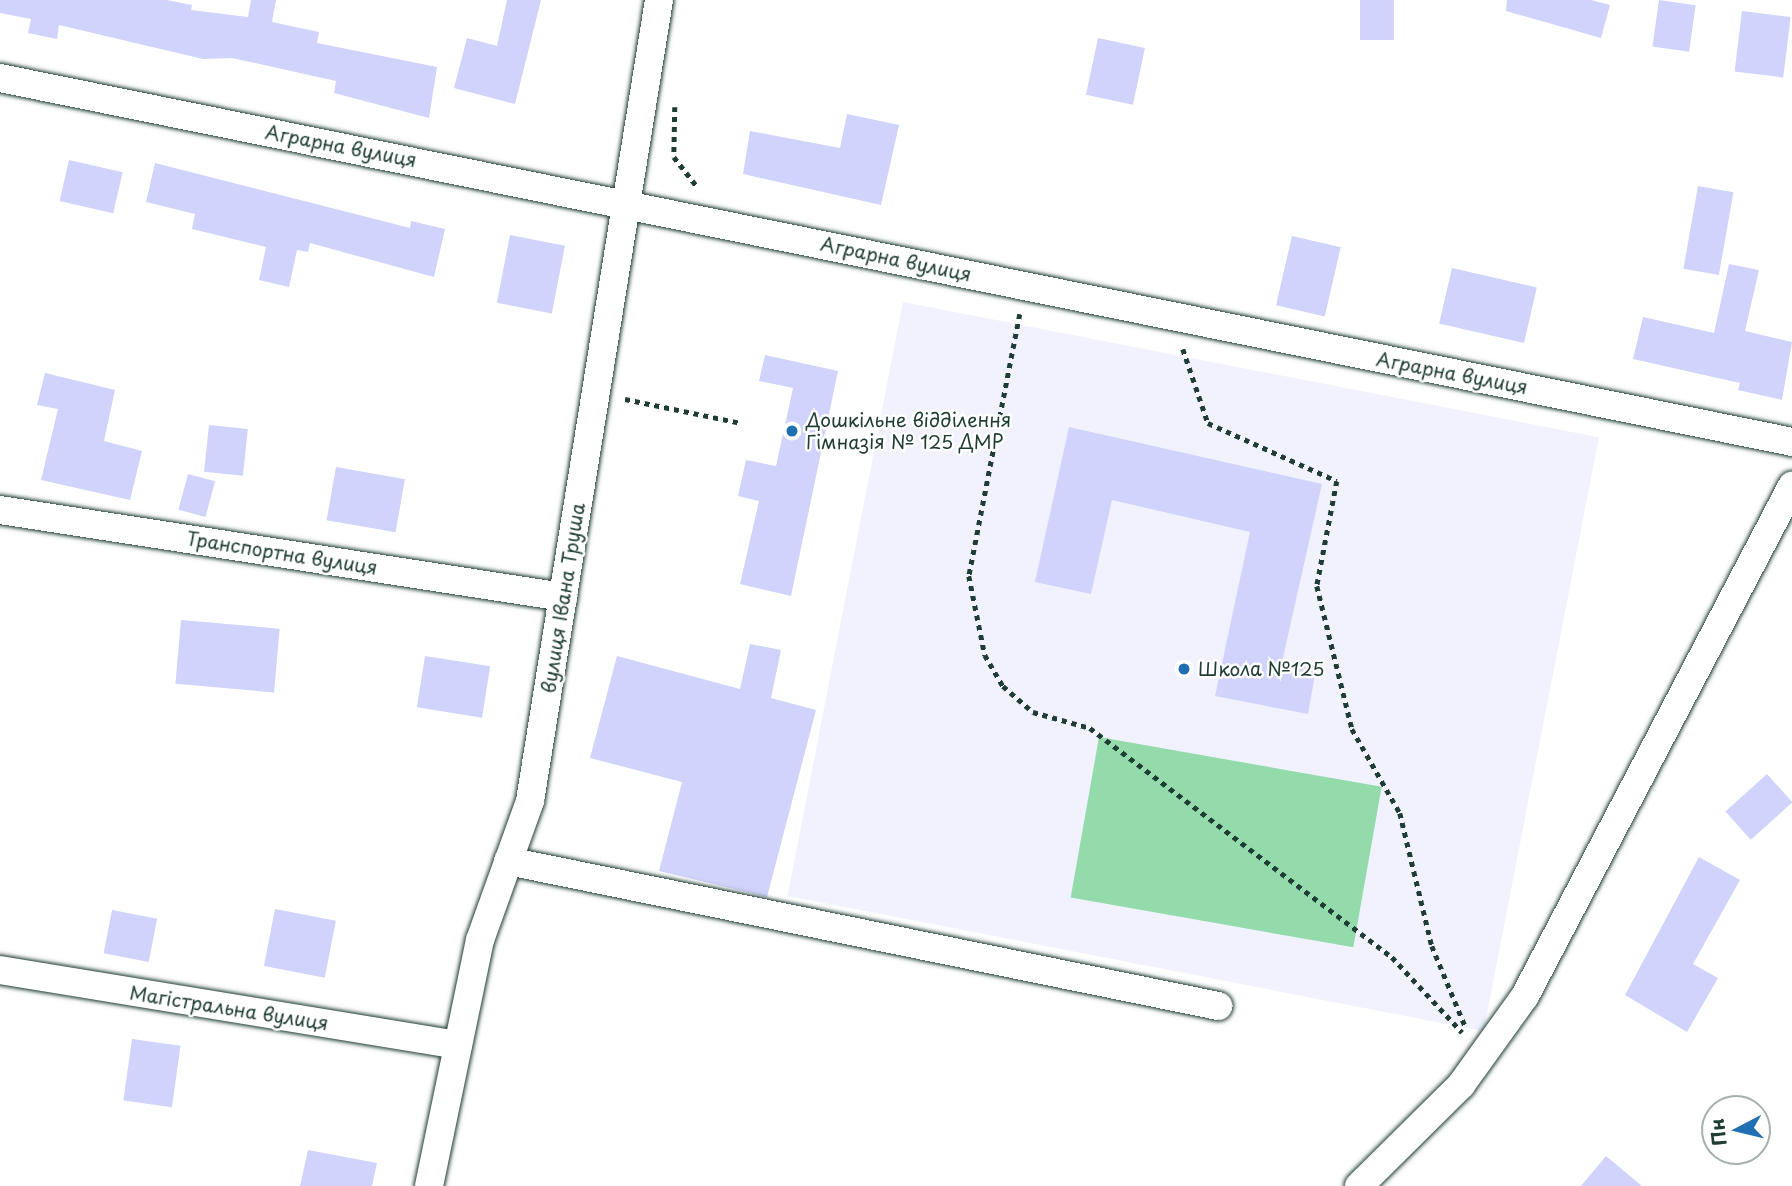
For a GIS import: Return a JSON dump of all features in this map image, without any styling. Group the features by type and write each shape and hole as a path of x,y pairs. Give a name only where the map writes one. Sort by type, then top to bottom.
{"street":[{"name":"вулиця Івана Труша","path":"429,1186 480,940 530,801 659,0"},
{"name":"Аграрна вулиця","path":"0,78 1792,442"},
{"path":"1359,1186 1461,1085 1525,996 1792,486"},
{"name":"Транспортна вулиця","path":"0,510 563,597"},
{"path":"508,861 1218,1006"},
{"name":"Магістральна вулиця","path":"0,970 458,1045"}],"path":[{"path":"675,102 674,157 726,224"},
{"path":"1026,286 969,576 985,655 997,676 1033,712 1090,728 1392,957 1471,1042 1432,946 1400,813 1352,729 1317,586 1336,481 1208,424 1172,316"},
{"path":"596,393 741,423"}],"shaded area":[{"name":"Школа №125","path":"903,302 1599,437 1484,1031 788,896"}],"green space":[{"path":"1099,737 1382,787 1353,947 1071,898"}],"building":[{"path":"0,0 167,0 192,5 191,10 248,17 251,0 276,0 272,22 319,32 317,43 437,67 429,118 334,93 336,81 232,58 203,59 59,25 57,39 28,33 31,19 0,13"},
{"path":"507,0 541,0 515,104 454,88 467,38 497,46"},
{"path":"1360,0 1394,0 1394,40 1360,40"},
{"path":"1507,0 1591,0 1610,5 1601,38 1506,11"},
{"path":"1659,0 1696,5 1689,52 1652,47"},
{"path":"1742,11 1791,17 1783,78 1735,72"},
{"path":"1098,38 1145,48 1133,105 1086,95"},
{"path":"847,114 899,125 881,205 743,174 750,131 840,148"},
{"path":"69,160 123,172 113,213 60,201"},
{"path":"155,163 410,228 411,221 445,229 434,277 310,243 308,252 297,250 289,287 259,280 266,247 192,229 195,214 146,202"},
{"path":"1698,186 1733,192 1719,275 1683,269"},
{"path":"510,235 565,246 552,313 497,303"},
{"path":"1292,236 1341,247 1325,316 1276,305"},
{"path":"1729,264 1759,270 1745,331 1792,342 1782,400 1738,390 1740,383 1633,359 1643,317 1714,333"},
{"path":"1452,268 1537,288 1524,343 1439,324"},
{"path":"765,355 838,371 791,596 740,584 759,501 738,496 746,460 776,466 793,388 759,381"},
{"path":"45,373 115,390 104,441 142,451 130,500 41,480 58,409 37,405"},
{"path":"209,425 248,429 243,476 204,472"},
{"path":"1069,427 1322,484 1282,662 1316,669 1308,714 1215,696 1250,532 1112,500 1091,594 1035,582"},
{"path":"336,467 405,479 396,532 327,520"},
{"path":"188,474 215,481 205,517 178,510"},
{"path":"181,620 280,629 274,692 175,684"},
{"path":"750,644 781,650 771,698 816,710 767,897 659,871 682,782 590,758 617,656 740,689"},
{"path":"425,656 490,666 482,718 417,707"},
{"path":"1767,774 1792,803 1751,840 1725,811"},
{"path":"1699,857 1740,880 1693,964 1718,978 1687,1032 1625,995"},
{"path":"275,909 336,921 325,978 264,966"},
{"path":"112,910 157,919 149,962 104,953"},
{"path":"132,1039 181,1046 172,1107 123,1100"},
{"path":"308,1150 377,1163 372,1186 300,1186"},
{"path":"1606,1156 1642,1186 1581,1186"}],"place":[{"name":"Дошкільне відділення Гімназія № 125 ДМР","path":"792,431"},
{"name":"Школа №125","path":"1184,669"}]}
